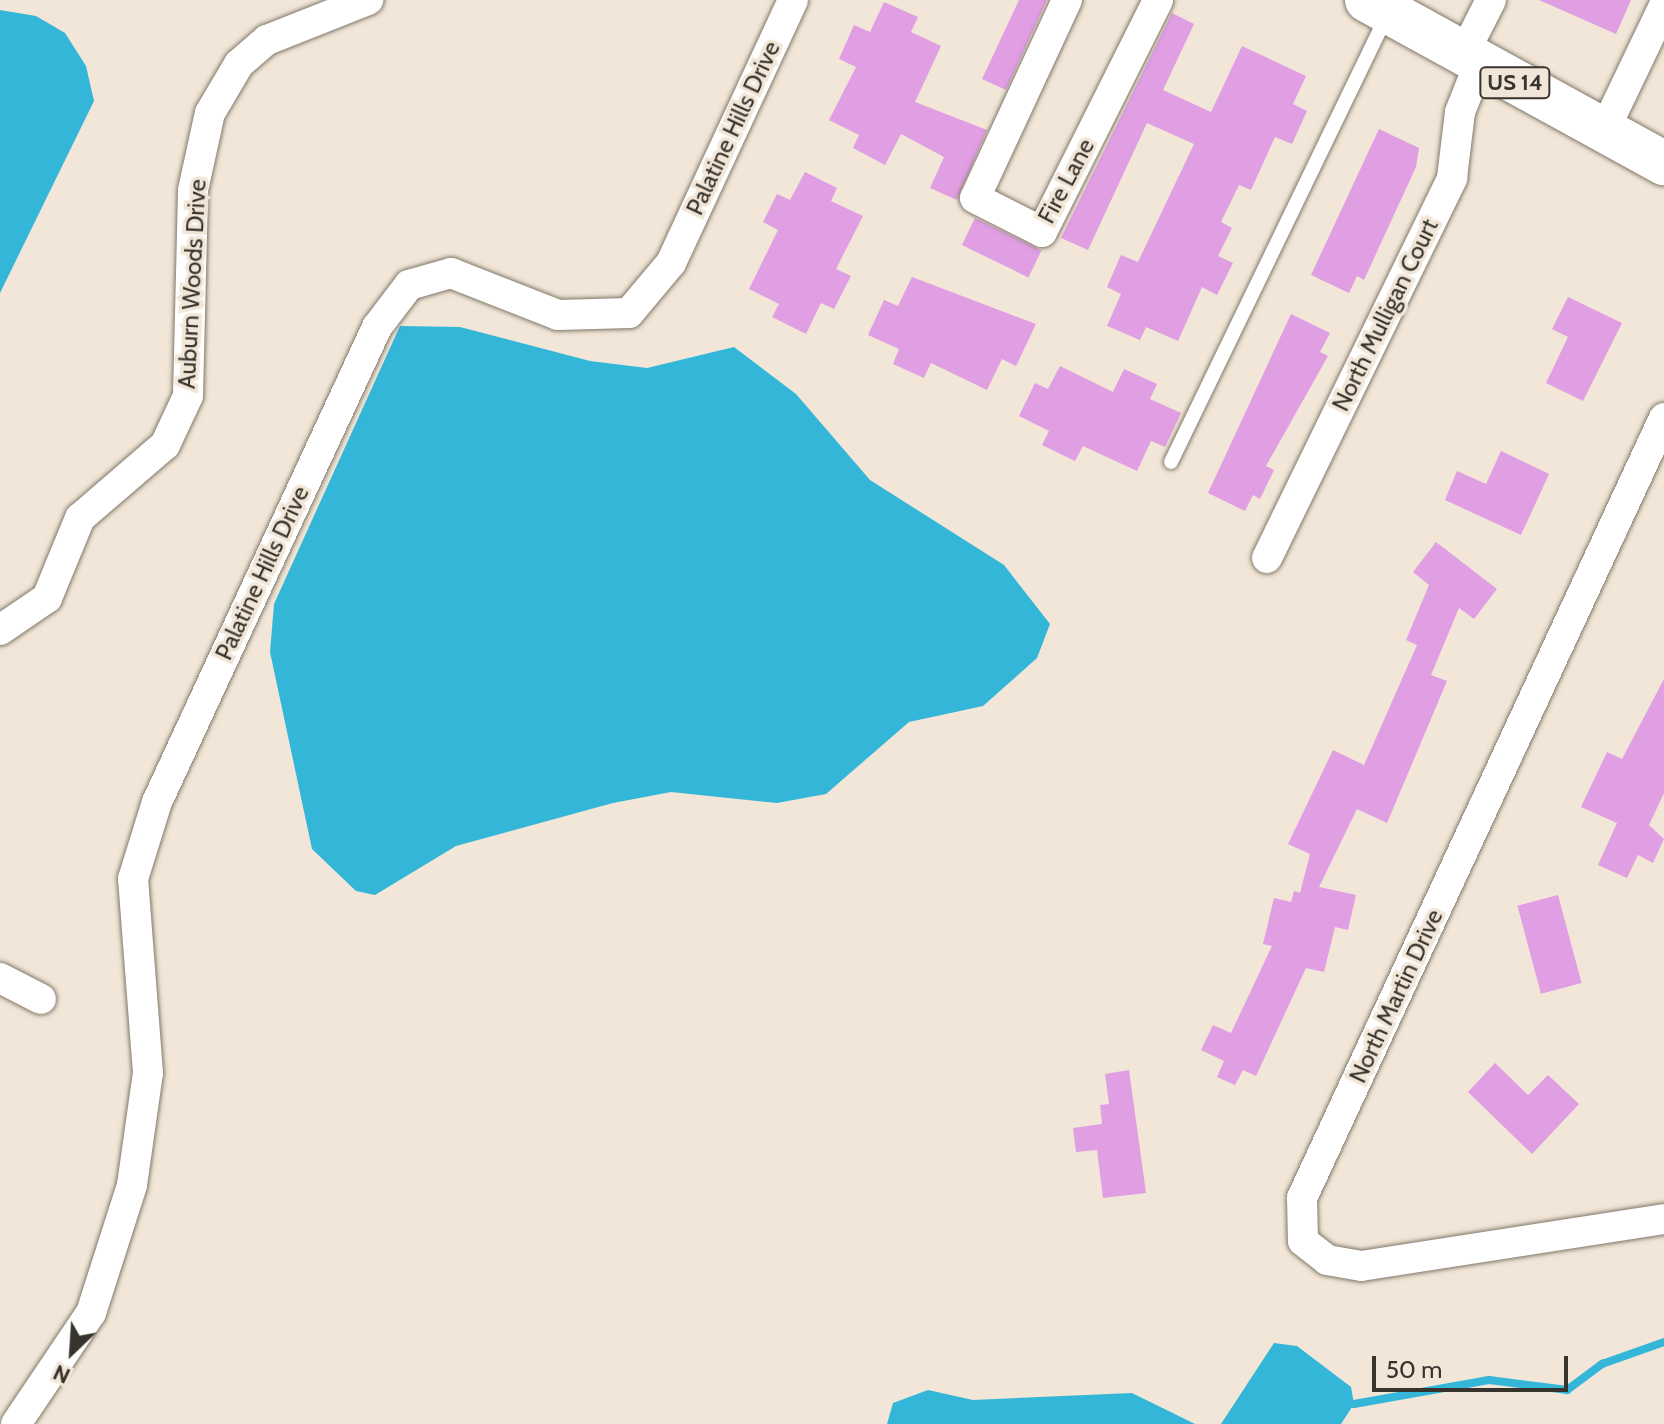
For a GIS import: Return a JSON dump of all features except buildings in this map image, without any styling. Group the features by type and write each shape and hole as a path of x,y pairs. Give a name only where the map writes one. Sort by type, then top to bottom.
{"main road":[{"name":"US 14","path":"1377,7 1664,163"}],"street":[{"name":"Palatine Hills Drive","path":"16,1424 91,1313 132,1185 148,1073 133,879 157,802 377,327 409,285 451,273 558,315 629,313 671,263 793,0"},
{"name":"Fire Lane","path":"1067,0 975,198 1042,232 1158,0"},
{"name":"North Mulligan Court","path":"1267,558 1452,178 1460,112 1471,60 1491,0"},
{"name":"Auburn Woods Drive","path":"0,630 47,598 80,518 165,445 188,396 193,190 210,113 239,64 267,40 363,1"},
{"path":"1604,131 1664,6"},
{"name":"North Martin Drive","path":"1664,418 1302,1198 1303,1241 1327,1260 1361,1266 1664,1219"},
{"path":"0,978 41,999"}],"lane":[{"path":"1171,462 1377,7"}],"water":[{"path":"0,10 36,16 65,33 86,66 94,101 0,293"},
{"path":"400,326 460,327 590,361 647,368 734,347 796,394 870,480 1004,565 1050,624 1037,658 983,706 909,722 826,794 777,803 671,792 613,803 456,846 375,895 356,891 312,849 270,652 274,604"},
{"path":"1274,1343 1297,1346 1351,1387 1354,1404 1341,1424 1221,1424"},
{"path":"928,1390 973,1400 1132,1393 1195,1424 887,1424 893,1403"}],"waterway":[{"path":"1354,1404 1489,1380 1567,1390 1602,1364 1664,1342"}]}
